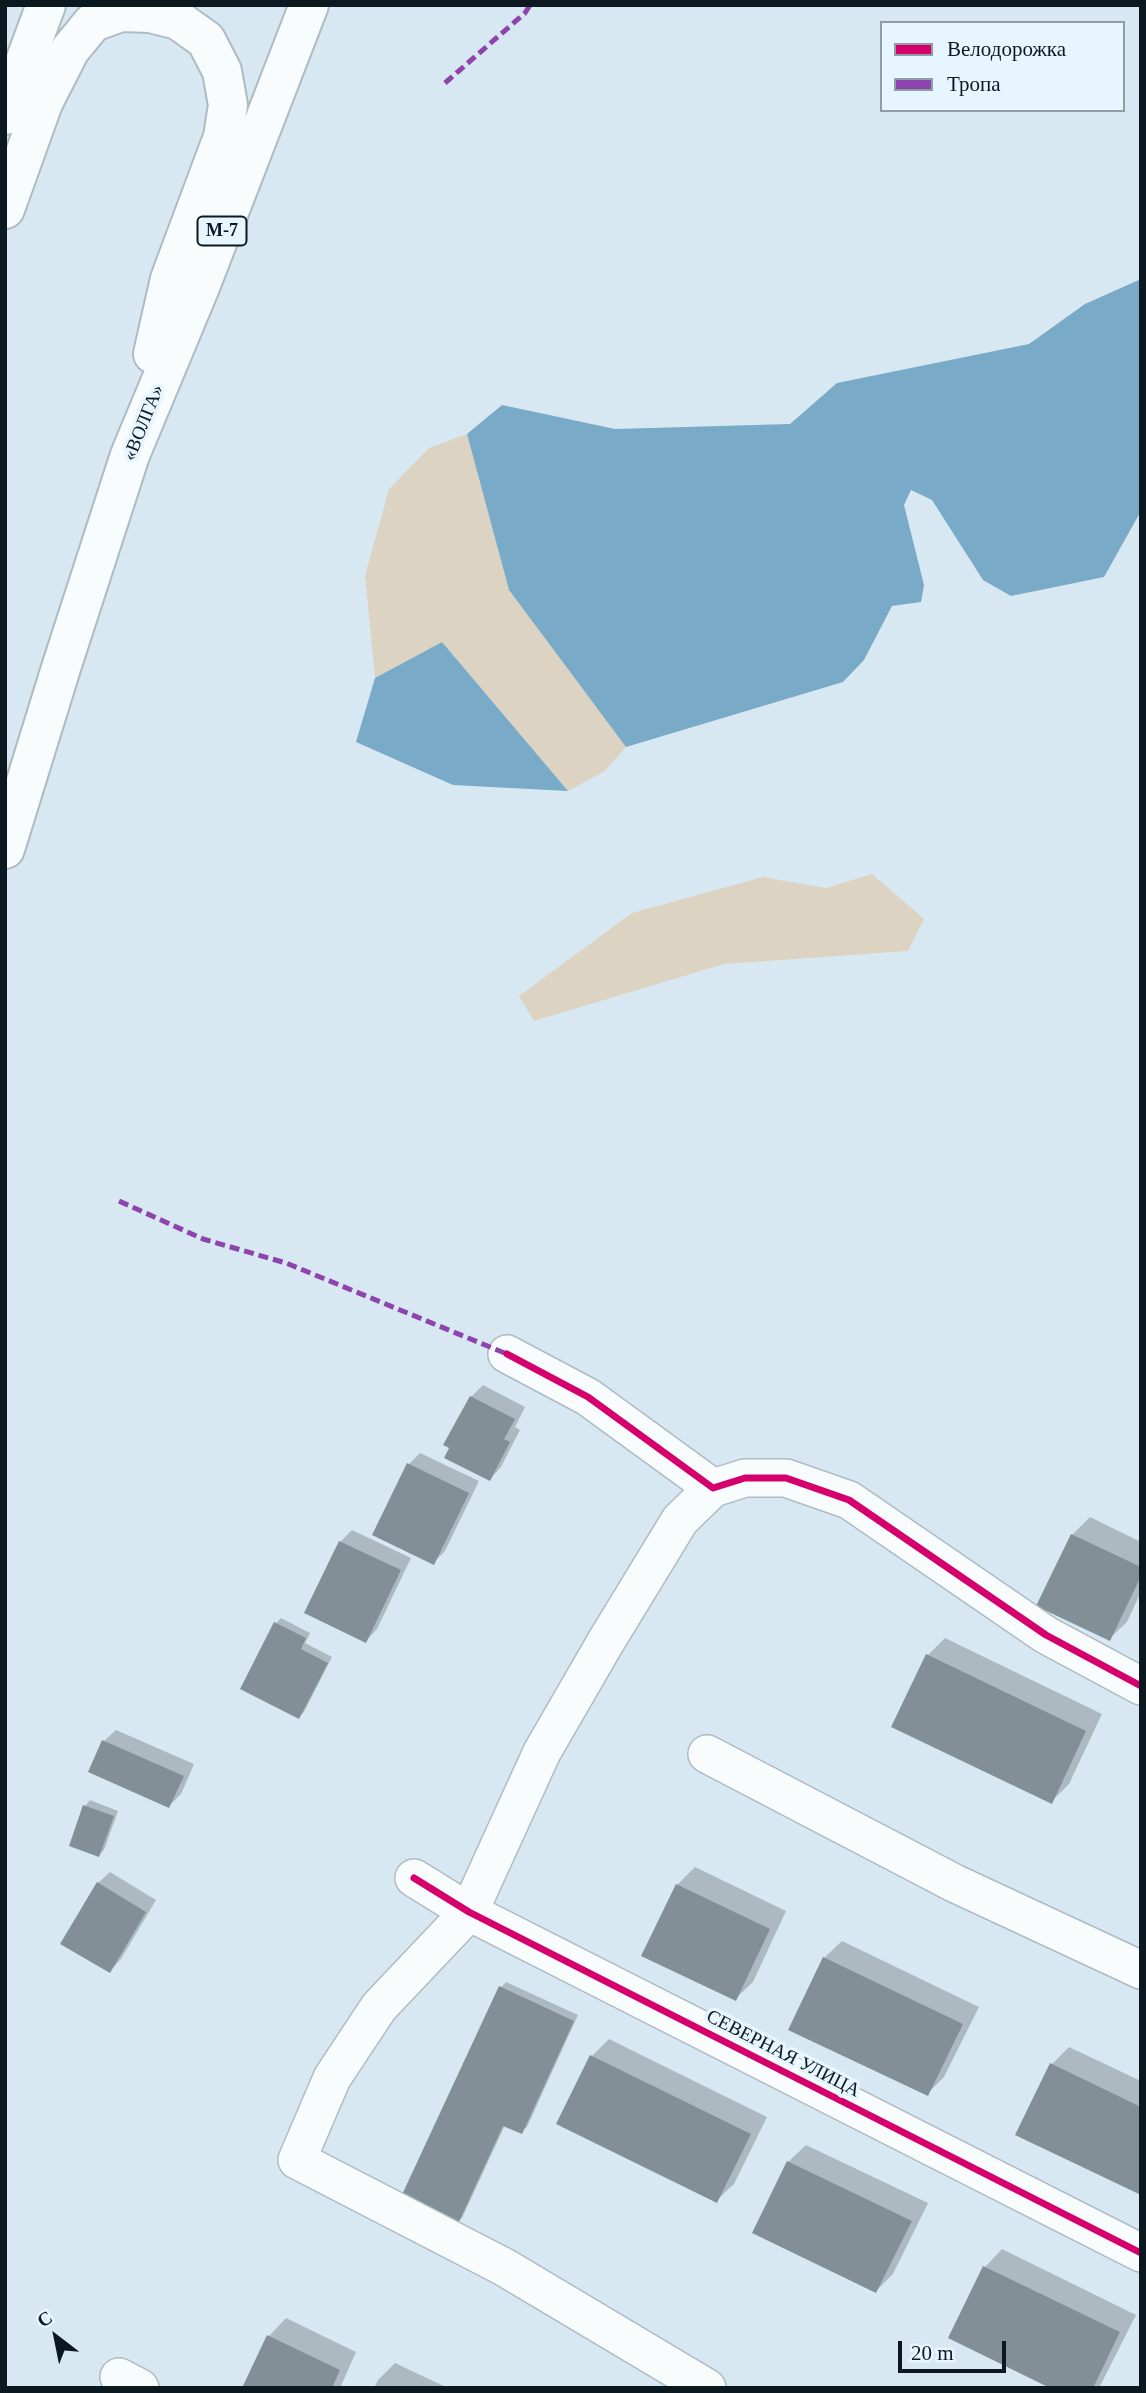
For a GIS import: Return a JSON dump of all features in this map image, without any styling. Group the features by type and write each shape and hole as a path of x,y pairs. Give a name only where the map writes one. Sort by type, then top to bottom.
{"highway":[{"path":"5,115 46,5"},
{"name":"«ВОЛГА»","path":"5,849 130,455 200,287 309,5"},
{"path":"5,209 43,103 70,50 93,22 121,12 150,13 178,20 206,40 222,71 228,105 223,137 170,279 130,455"}],"street":[{"path":"507,1354 588,1397 713,1488"},
{"path":"707,2388 504,2267 297,2160 332,2077 379,2007 469,1912 542,1752 680,1520 713,1488 745,1478 786,1478 849,1500 1046,1635 1141,1686"},
{"path":"707,1754 954,1883 1141,1970"},
{"name":"СЕВЕРНАЯ УЛИЦА","path":"414,1878 469,1912 1141,2253"}],"shaded area":[{"path":"467,434 509,590 626,747 605,771 568,791 442,642 375,678 365,576 389,489 429,448"},
{"path":"872,874 924,919 908,951 724,964 534,1021 519,996 632,913 763,877 826,888"}],"water":[{"path":"1141,279 1141,511 1104,577 1011,596 983,580 932,500 911,490 904,505 924,585 921,602 892,606 864,660 843,682 626,747 509,590 467,434 502,405 615,429 790,424 837,383 1029,344 1085,304"},
{"path":"442,642 568,791 453,785 356,742 375,678"}],"building":[{"path":"470,1396 515,1419 504,1439 510,1442 490,1481 444,1458 449,1448 443,1445"},
{"path":"407,1463 469,1493 434,1565 372,1535"},
{"path":"1071,1534 1141,1567 1141,1576 1110,1641 1036,1606"},
{"path":"339,1541 401,1570 366,1643 304,1613"},
{"path":"274,1622 306,1638 301,1649 328,1663 299,1719 240,1689"},
{"path":"926,1654 1086,1731 1052,1804 891,1727"},
{"path":"102,1740 184,1776 169,1808 88,1772"},
{"path":"83,1805 114,1816 99,1857 69,1846"},
{"path":"97,1882 146,1912 110,1973 60,1944"},
{"path":"676,1884 770,1929 736,2001 641,1956"},
{"path":"823,1957 963,2024 928,2096 788,2030"},
{"path":"499,1986 574,2021 522,2134 503,2126 457,2226 400,2199"},
{"path":"590,2055 751,2134 717,2203 556,2124"},
{"path":"1050,2063 1141,2107 1141,2195 1015,2135"},
{"path":"787,2161 912,2221 876,2293 752,2233"},
{"path":"983,2266 1120,2332 1093,2388 1050,2388 948,2338"},
{"path":"267,2335 340,2370 332,2388 242,2388"}],"marked path":[{"path":"445,83 525,13 530,5"},
{"path":"119,1201 203,1239 286,1263 507,1354"}],"cycle path":[{"path":"507,1354 588,1397 713,1488 745,1478 786,1478 849,1500 1046,1635 1141,1686"},
{"path":"414,1878 469,1912 1141,2253"}]}
